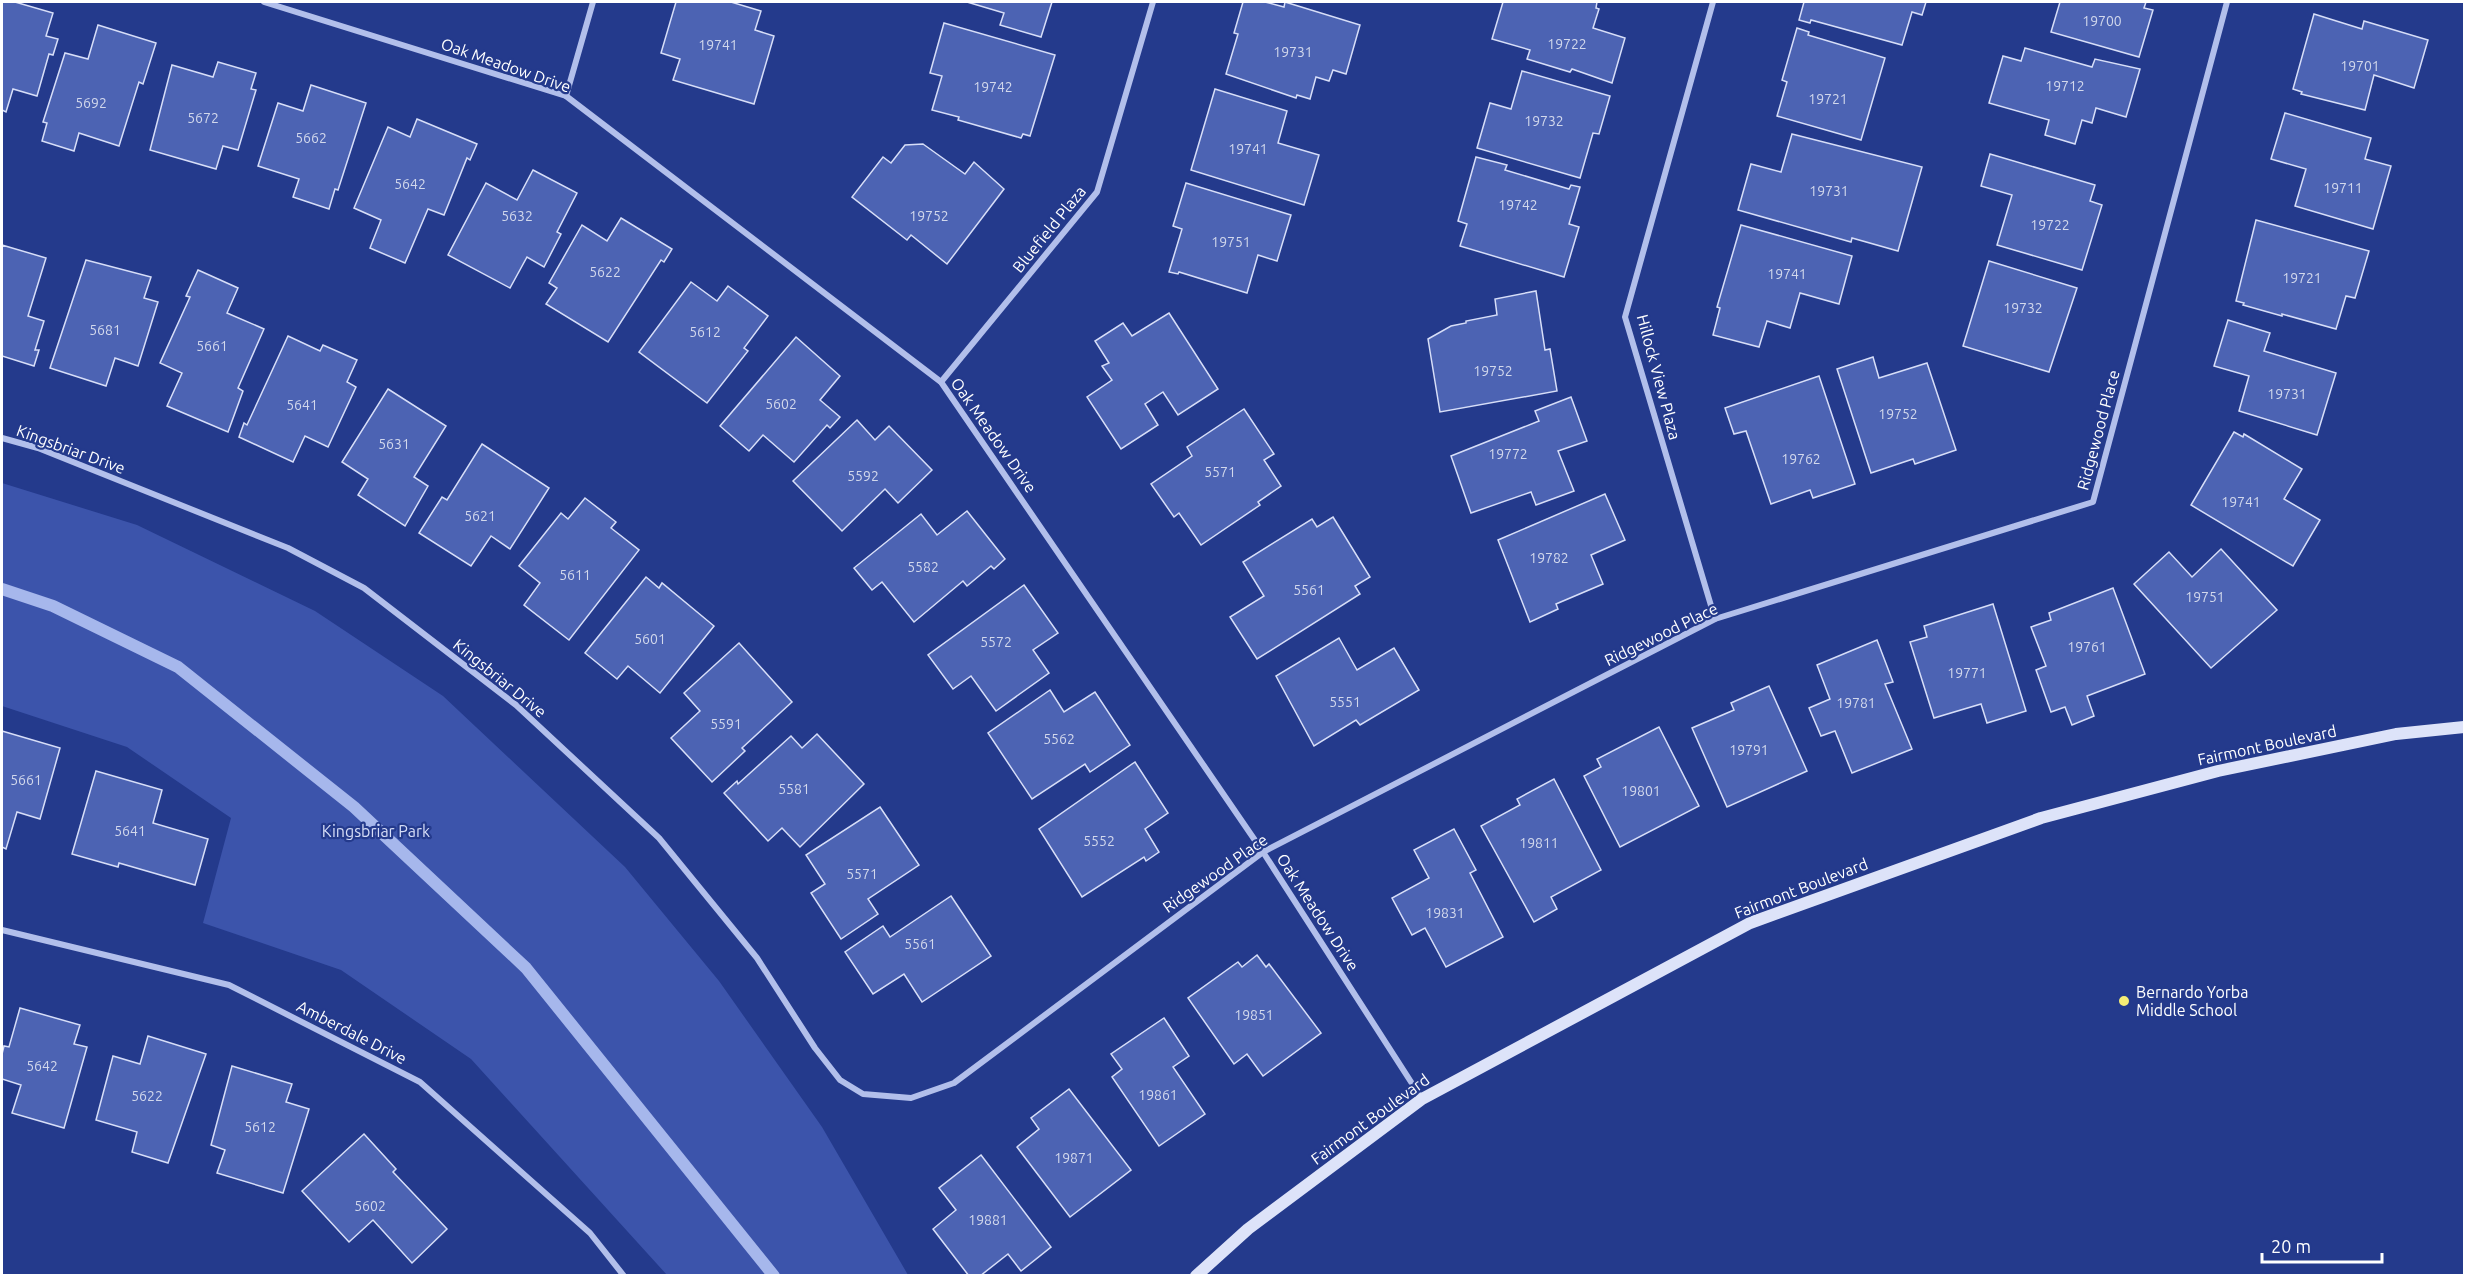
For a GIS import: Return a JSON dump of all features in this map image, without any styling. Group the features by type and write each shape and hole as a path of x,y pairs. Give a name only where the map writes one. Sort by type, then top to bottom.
{"main road":[{"name":"Fairmont Boulevard","path":"1196,1275 1248,1229 1422,1099 1750,923 2042,818 2229,768 2396,734 2464,727"}],"street":[{"name":"Oak Meadow Drive","path":"264,2 566,96 941,382 1263,852 1422,1099"},
{"path":"566,96 593,2"},
{"name":"Bluefield Plaza","path":"941,382 1097,192 1153,2"},
{"name":"Hillock View Plaza","path":"1713,2 1625,317 1715,619"},
{"name":"Ridgewood Place","path":"863,1094 911,1098 954,1083 1263,852 1715,619 2093,502 2227,2"},
{"name":"Kingsbriar Drive","path":"2,438 38,448 288,548 373,596 516,705 658,838 757,958 815,1048 840,1080 863,1094"},
{"name":"Amberdale Drive","path":"2,930 229,985 420,1082 590,1233 624,1275"}],"green space":[{"name":"Kingsbriar Park","path":"2,483 137,525 315,611 443,696 625,867 719,981 822,1127 908,1275 667,1275 471,1059 341,970 203,923 231,818 127,747 2,706"}],"building":[{"path":"2,2 15,2 53,13 46,36 58,39 53,55 49,54 37,96 13,89 6,112 2,110"},
{"path":"676,2 731,2 761,11 755,30 774,36 754,104 673,80 680,59 661,53"},
{"path":"967,2 1052,2 1041,37 1000,25 1004,13"},
{"path":"1243,2 1265,2 1284,7 1285,2 1360,25 1346,74 1333,70 1329,81 1316,77 1310,99 1297,95 1296,98 1226,74 1238,34 1234,33"},
{"path":"1503,2 1597,2 1596,8 1599,9 1593,28 1625,38 1612,83 1572,69 1570,72 1527,59 1530,50 1492,39"},
{"path":"1804,2 1926,2 1922,15 1912,12 1902,45 1811,20 1810,23 1799,20"},
{"path":"2060,2 2146,2 2144,8 2153,10 2139,57 2051,32"},
{"path":"2314,14 2362,29 2364,21 2428,40 2414,88 2374,75 2365,110 2301,94 2302,92 2293,89"},
{"path":"944,23 1055,55 1030,136 1023,134 1021,138 932,110 942,76 930,73"},
{"path":"98,25 156,43 143,84 139,82 119,146 79,133 74,151 42,141 47,123 43,122 65,53 88,59"},
{"path":"1797,28 1809,32 1808,35 1885,58 1861,140 1777,116 1787,82 1782,80"},
{"path":"2025,48 2092,67 2095,59 2140,69 2126,117 2096,108 2092,123 2082,120 2075,144 2045,135 2049,120 1989,103 2003,56 2021,61"},
{"path":"218,62 256,73 251,89 256,90 238,150 223,146 216,169 150,150 172,65 213,77"},
{"path":"1522,71 1610,96 1599,134 1593,133 1580,178 1477,148 1490,103 1511,109"},
{"path":"311,85 366,103 338,190 335,189 329,209 293,197 299,179 258,166 278,103 303,111"},
{"path":"1215,89 1287,111 1278,143 1319,155 1304,205 1191,170"},
{"path":"2285,113 2371,138 2365,159 2391,166 2373,229 2295,206 2306,169 2271,159"},
{"path":"417,119 477,144 470,160 467,158 444,215 428,209 405,263 370,248 381,220 354,208 388,127 410,137"},
{"path":"1792,134 1922,167 1898,251 1852,238 1851,242 1738,210 1751,164 1781,172"},
{"path":"923,144 965,174 974,162 1004,189 947,264 911,235 907,240 852,197 883,157 891,163 905,145"},
{"path":"1990,154 2095,185 2090,201 2102,205 2082,270 1997,245 2012,195 1981,186"},
{"path":"1476,157 1507,165 1505,170 1569,189 1571,185 1580,187 1569,224 1579,227 1564,277 1460,246 1467,224 1458,221"},
{"path":"533,170 577,193 557,232 561,234 544,267 527,257 510,288 448,255 486,183 517,200"},
{"path":"1186,183 1291,215 1277,261 1258,255 1247,293 1179,272 1178,274 1169,272 1182,229 1173,226"},
{"path":"621,218 672,249 664,262 661,260 608,342 546,304 557,288 549,283 582,225 607,241"},
{"path":"2256,220 2369,251 2355,298 2346,296 2336,329 2282,314 2282,316 2236,301"},
{"path":"1741,225 1852,256 1839,304 1800,293 1790,328 1767,321 1759,347 1713,335 1720,308 1717,307"},
{"path":"2,245 46,258 28,316 44,321 35,350 39,350 34,366 2,356"},
{"path":"86,260 151,277 144,298 158,302 138,366 115,358 106,386 50,368"},
{"path":"1989,261 2077,288 2049,372 1963,346"},
{"path":"198,270 238,288 227,313 264,329 238,388 243,391 228,432 167,406 182,373 160,363 190,297 186,296"},
{"path":"691,282 717,301 728,286 768,316 744,348 748,351 707,403 639,352"},
{"path":"1536,291 1545,350 1550,349 1557,391 1440,412 1428,339 1451,326 1497,315 1495,299"},
{"path":"1169,313 1218,389 1178,415 1163,392 1145,404 1158,425 1121,449 1087,397 1112,380 1102,366 1109,363 1095,341 1123,323 1132,336"},
{"path":"2228,320 2270,333 2264,351 2336,373 2317,435 2239,411 2249,376 2214,366"},
{"path":"288,336 320,351 323,345 357,360 347,382 356,387 328,447 305,436 293,462 239,437 244,423 247,425"},
{"path":"796,337 840,376 820,400 840,417 830,428 827,425 794,462 763,435 749,451 720,426"},
{"path":"1873,357 1879,378 1927,363 1956,450 1915,464 1913,459 1871,473 1837,369"},
{"path":"1819,376 1855,484 1813,498 1810,490 1771,504 1746,431 1734,434 1725,408"},
{"path":"388,389 446,426 414,477 428,486 405,526 358,495 368,479 342,462"},
{"path":"1571,397 1587,441 1558,451 1574,491 1536,505 1531,492 1471,513 1451,456 1539,421 1535,411"},
{"path":"1244,409 1274,454 1264,460 1281,486 1258,502 1260,505 1201,545 1179,513 1174,517 1151,484 1192,456 1187,447"},
{"path":"857,420 875,440 889,426 932,470 898,503 885,489 842,531 793,481"},
{"path":"2234,432 2243,437 2244,434 2302,469 2284,499 2320,520 2293,566 2191,505"},
{"path":"482,444 549,488 510,549 491,536 471,566 419,533 442,497 447,500"},
{"path":"1605,494 1625,540 1591,555 1603,584 1556,604 1558,609 1530,622 1498,540"},
{"path":"585,498 616,522 611,528 639,550 569,640 524,605 540,583 519,566 561,513 568,519"},
{"path":"967,511 1005,559 994,569 991,566 967,586 963,581 914,622 882,582 872,590 854,568 921,514 937,535"},
{"path":"1333,517 1370,577 1355,586 1360,594 1257,659 1230,617 1264,596 1243,562 1312,519 1317,527"},
{"path":"2221,549 2277,610 2211,668 2134,584 2169,552 2192,577"},
{"path":"646,577 659,588 662,583 714,626 660,693 628,666 617,679 585,653"},
{"path":"1024,585 1058,633 1033,650 1049,673 996,711 971,676 953,689 928,655"},
{"path":"2113,588 2145,674 2087,696 2094,716 2072,725 2065,707 2051,712 2036,670 2046,666 2031,627 2051,620 2049,613"},
{"path":"1993,604 2026,711 1987,723 1981,704 1934,718 1910,642 1927,637 1924,626"},
{"path":"1339,638 1357,670 1394,648 1419,690 1360,725 1356,720 1314,746 1276,676"},
{"path":"1877,640 1893,682 1885,684 1912,749 1852,773 1835,731 1821,736 1809,708 1830,699 1817,665"},
{"path":"739,643 792,702 742,748 745,751 712,782 671,738 700,711 684,693"},
{"path":"1769,686 1807,771 1727,807 1692,728 1734,710 1731,703"},
{"path":"1050,690 1064,712 1095,692 1130,745 1090,772 1085,764 1032,799 988,733"},
{"path":"1659,727 1699,806 1620,847 1584,776 1601,767 1597,759"},
{"path":"2,731 60,748 40,819 17,812 6,849 2,847"},
{"path":"817,734 864,784 800,847 782,828 768,841 724,793 737,781 738,784 791,736 802,748"},
{"path":"1135,762 1168,813 1145,829 1159,852 1146,861 1144,857 1082,897 1039,829"},
{"path":"96,771 162,790 153,823 208,839 195,885 119,863 118,867 72,854"},
{"path":"1554,779 1601,870 1551,897 1557,909 1534,922 1481,826 1520,805 1517,799"},
{"path":"880,807 919,865 868,899 878,914 841,939 811,893 825,884 806,855"},
{"path":"1454,829 1476,870 1470,873 1503,937 1446,967 1425,928 1412,935 1392,898 1429,878 1414,850"},
{"path":"951,896 991,956 922,1002 904,974 873,994 845,952 883,926 890,937"},
{"path":"1257,955 1266,967 1269,964 1321,1033 1263,1076 1247,1054 1234,1064 1188,998 1238,962 1242,967"},
{"path":"20,1008 80,1025 74,1044 87,1047 64,1128 12,1113 21,1085 2,1079 2,1054 4,1046 9,1047"},
{"path":"1164,1018 1189,1056 1173,1067 1205,1114 1159,1146 1112,1077 1122,1069 1111,1054"},
{"path":"148,1036 206,1054 168,1163 132,1152 137,1132 96,1120 113,1056 140,1064"},
{"path":"232,1066 292,1084 286,1102 309,1109 283,1193 217,1173 225,1150 211,1145"},
{"path":"1069,1089 1131,1170 1070,1217 1017,1147 1039,1129 1031,1118"},
{"path":"364,1134 396,1169 393,1172 447,1229 412,1263 373,1220 349,1242 302,1191"},
{"path":"981,1155 1051,1247 1021,1271 1008,1254 980,1276 969,1276 933,1229 956,1210 939,1188"}],"waterway":[{"path":"2,589 53,606 178,667 354,807 526,968 774,1276"}],"place":[{"name":"Bernardo Yorba Middle School","path":"2124,1001"}]}
